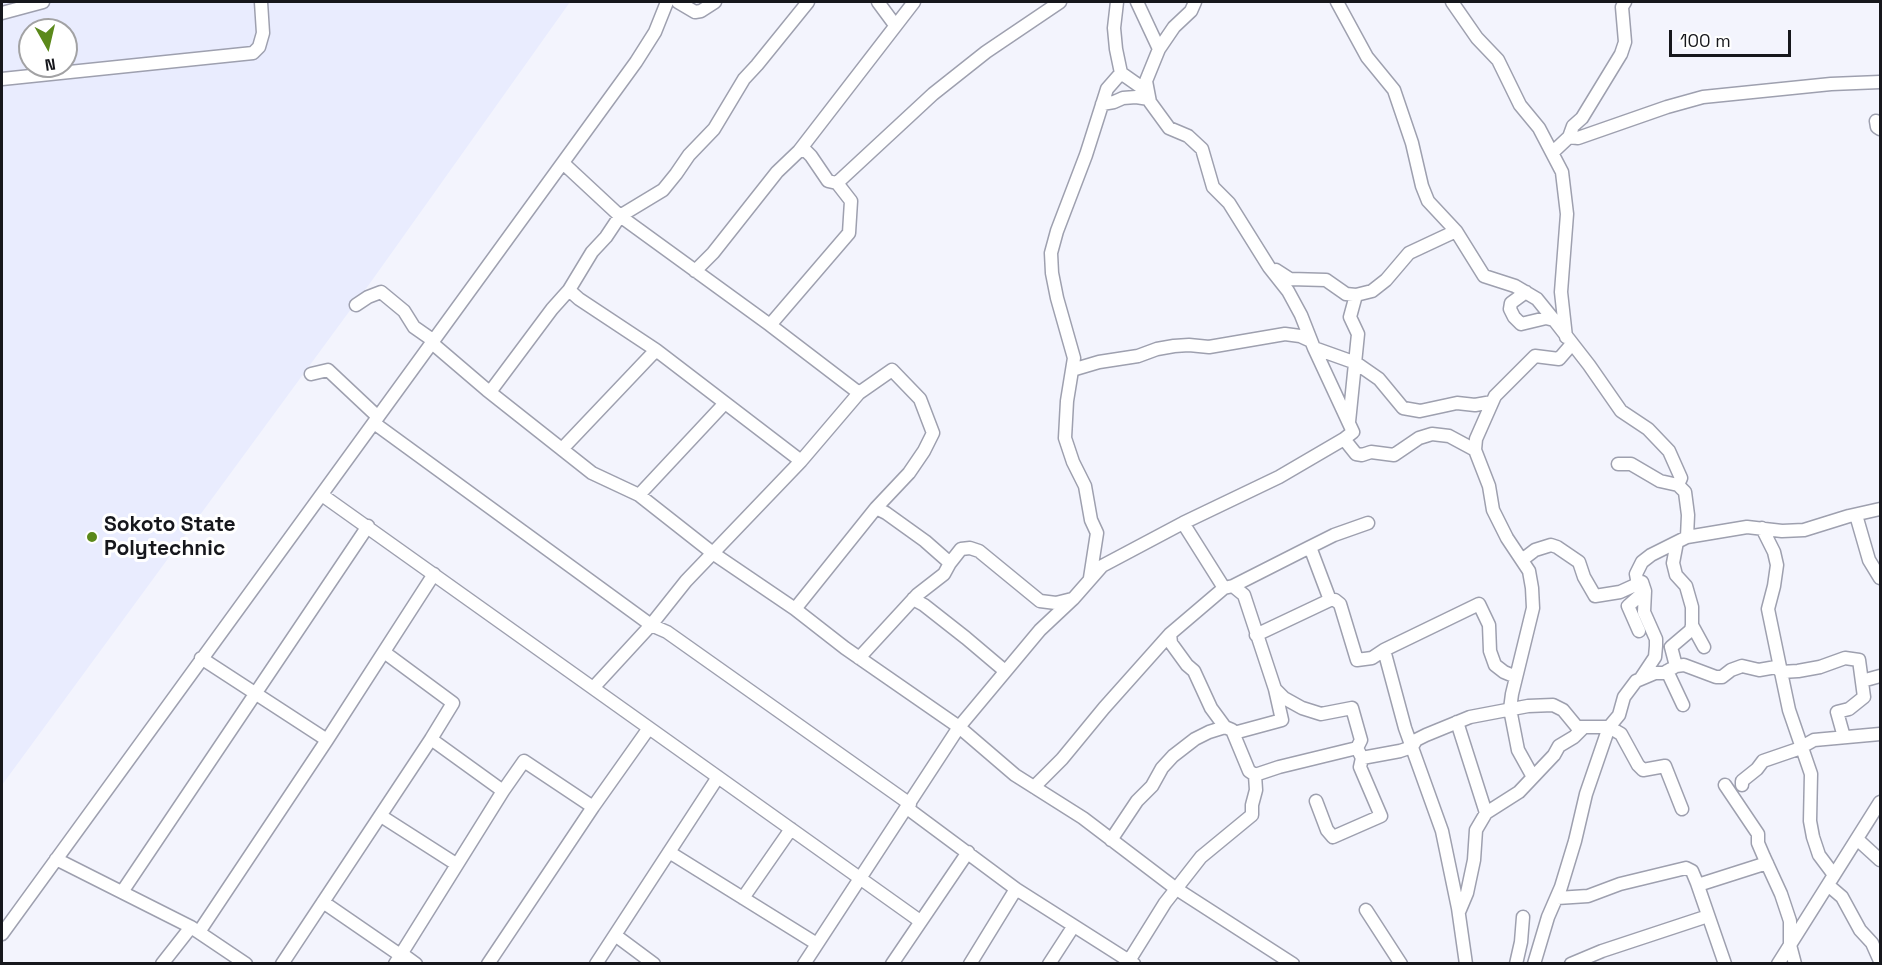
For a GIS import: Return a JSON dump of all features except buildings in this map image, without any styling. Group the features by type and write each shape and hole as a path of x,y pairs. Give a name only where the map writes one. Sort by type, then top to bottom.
{"street":[{"path":"2,13 43,2"},
{"path":"2,79 253,53 259,46 263,33 261,2"},
{"path":"2,934 636,62 655,32 667,2"},
{"path":"678,2 695,12 715,2"},
{"path":"490,392 545,318 570,290 592,252 606,237 620,216 663,190 688,155 714,129 744,80 808,2"},
{"path":"878,2 895,25"},
{"path":"695,272 713,254 777,172 799,151 914,2"},
{"path":"837,183 933,94 986,52 1060,2"},
{"path":"1117,2 1114,28 1121,73 1149,95"},
{"path":"1137,2 1159,49"},
{"path":"804,963 959,727 1040,630 1073,599 1101,566 1279,477 1353,432 1312,345 1301,315 1229,203 1213,188 1202,149 1188,136 1169,128 1157,115 1149,95 1146,81 1159,49 1174,27 1191,11 1195,2"},
{"path":"1337,2 1367,57 1394,90 1413,143 1422,186 1428,201 1456,231 1484,276 1515,286 1537,299 1589,365 1621,411 1648,429 1669,451 1681,478 1678,485"},
{"path":"1452,2 1477,38 1498,60 1520,105 1539,128 1553,152 1562,172 1568,214 1561,292 1569,341 1559,359 1535,356 1495,396 1476,439 1475,450 1490,486 1493,510 1507,538 1529,571 1533,608 1510,709 1518,750 1533,777"},
{"path":"1553,152 1582,118 1621,54 1625,42 1622,7 1625,2"},
{"path":"1090,579 1097,533 1091,520 1085,486 1073,462 1065,438 1067,401 1074,358 1057,298 1051,253 1056,231 1086,155 1107,89 1121,73"},
{"path":"1569,136 1578,138 1703,97 1881,81"},
{"path":"1102,104 1123,98 1149,95"},
{"path":"770,325 849,233 851,201 837,183 828,181 812,156 806,151 799,151"},
{"path":"563,164 620,216 770,325 858,393"},
{"path":"1269,267 1290,279 1326,280 1346,294 1356,295 1372,291 1386,280 1409,253 1456,231"},
{"path":"570,290 579,299 656,350 801,461"},
{"path":"356,305 381,292 404,311 414,327 490,392 592,473 639,495 714,554 959,727 1015,774 1083,818 1175,888 1293,963"},
{"path":"1526,292 1511,303 1510,309 1514,317 1521,324 1546,318 1554,320"},
{"path":"1349,423 1358,334 1350,317 1356,295"},
{"path":"1072,370 1174,346 1209,347 1286,334 1300,336 1312,345 1356,363 1379,379 1403,408 1420,411 1457,403 1475,405 1492,402"},
{"path":"562,449 656,350"},
{"path":"311,374 328,370 376,420 651,626 667,632 908,806 1016,889 1130,962 1175,888 1201,857 1252,815 1256,790 1255,775"},
{"path":"594,688 651,626 686,581 801,461 858,393 892,370 920,399 933,433 909,473 876,508 795,609"},
{"path":"639,495 725,403"},
{"path":"1344,439 1356,454 1362,455 1371,452 1394,454 1419,438 1432,434 1449,436 1475,450"},
{"path":"1618,464 1631,464 1660,481 1678,485 1685,492 1688,504 1682,539 1673,563 1676,575 1686,586 1692,607 1692,625 1690,630 1671,646 1671,668 1683,705"},
{"path":"322,495 920,921"},
{"path":"876,508 894,518 937,550 950,563"},
{"path":"1641,678 1655,657 1656,639 1644,612 1641,588 1636,574 1642,562 1651,555 1682,539 1747,527 1804,531 1881,509"},
{"path":"1856,515 1869,560 1881,578"},
{"path":"1111,840 1137,801 1152,786 1162,768 1195,739 1209,732 1282,720 1275,689 1244,595 1229,587 1183,523"},
{"path":"1034,787 1062,759 1170,634 1229,587 1334,535 1368,523"},
{"path":"122,892 368,526"},
{"path":"1762,528 1774,552 1777,565 1768,609 1789,710 1811,774 1810,821 1813,837 1831,880 1881,961"},
{"path":"1522,560 1535,550 1551,545 1579,562 1584,577 1595,596 1641,588"},
{"path":"1310,547 1330,600"},
{"path":"859,658 912,599 944,574 961,549 974,548 987,556 1040,601 1056,603 1073,599"},
{"path":"162,963 195,930 327,740 434,574"},
{"path":"1639,631 1628,606 1641,588"},
{"path":"912,599 924,605 1005,671"},
{"path":"1256,635 1330,600 1335,600 1340,604 1357,660 1372,658 1479,604 1489,625 1491,651 1495,664 1504,672 1516,677"},
{"path":"1692,625 1704,646"},
{"path":"1170,634 1171,643 1194,671 1211,708 1229,730 1249,771 1255,775 1360,753 1412,747"},
{"path":"1384,650 1412,747 1442,831 1466,963"},
{"path":"282,963 381,816 453,702 384,652"},
{"path":"201,658 327,740"},
{"path":"1534,963 1548,917 1557,898 1575,841 1586,794 1609,727 1619,715 1624,697 1636,681 1684,665 1716,677 1722,677 1742,666 1759,670 1776,668 1781,672 1820,667 1845,658 1859,660 1864,697 1849,708 1837,712 1844,737"},
{"path":"1862,681 1881,676"},
{"path":"1275,689 1284,698 1302,708 1321,714 1352,708 1360,740 1360,767 1381,816 1333,837 1327,830 1316,801"},
{"path":"1412,747 1416,740 1470,717 1510,709 1553,705 1563,710 1576,727 1609,727 1621,734 1643,770 1665,766 1683,809"},
{"path":"1457,722 1486,813"},
{"path":"489,963 593,807 649,728"},
{"path":"1458,913 1467,893 1474,860 1476,830 1486,813 1519,792 1559,746 1583,728"},
{"path":"1742,785 1742,781 1763,761 1798,749 1814,740 1881,734"},
{"path":"431,739 503,791"},
{"path":"399,957 456,864 524,761 593,807"},
{"path":"596,963 718,777"},
{"path":"1725,785 1758,834 1758,843 1781,894 1790,921 1790,945 1795,963"},
{"path":"1778,963 1881,802"},
{"path":"381,816 456,864"},
{"path":"743,898 790,829"},
{"path":"1857,839 1881,860"},
{"path":"669,852 817,944"},
{"path":"892,963 968,852"},
{"path":"56,859 195,930 246,963"},
{"path":"1698,885 1767,863"},
{"path":"1557,898 1588,896 1620,884 1686,868 1692,871 1698,885 1725,963"},
{"path":"970,963 1016,889"},
{"path":"323,902 399,957 416,963"},
{"path":"1366,910 1401,963"},
{"path":"1571,963 1587,960 1708,916"},
{"path":"1516,963 1523,917"},
{"path":"1049,963 1073,927"},
{"path":"615,935 654,963"}],"shaded area":[{"name":"Sokoto State Polytechnic","path":"2,2 570,2 373,279 2,785"}],"place":[{"name":"Sokoto State Polytechnic","path":"92,537"}]}
